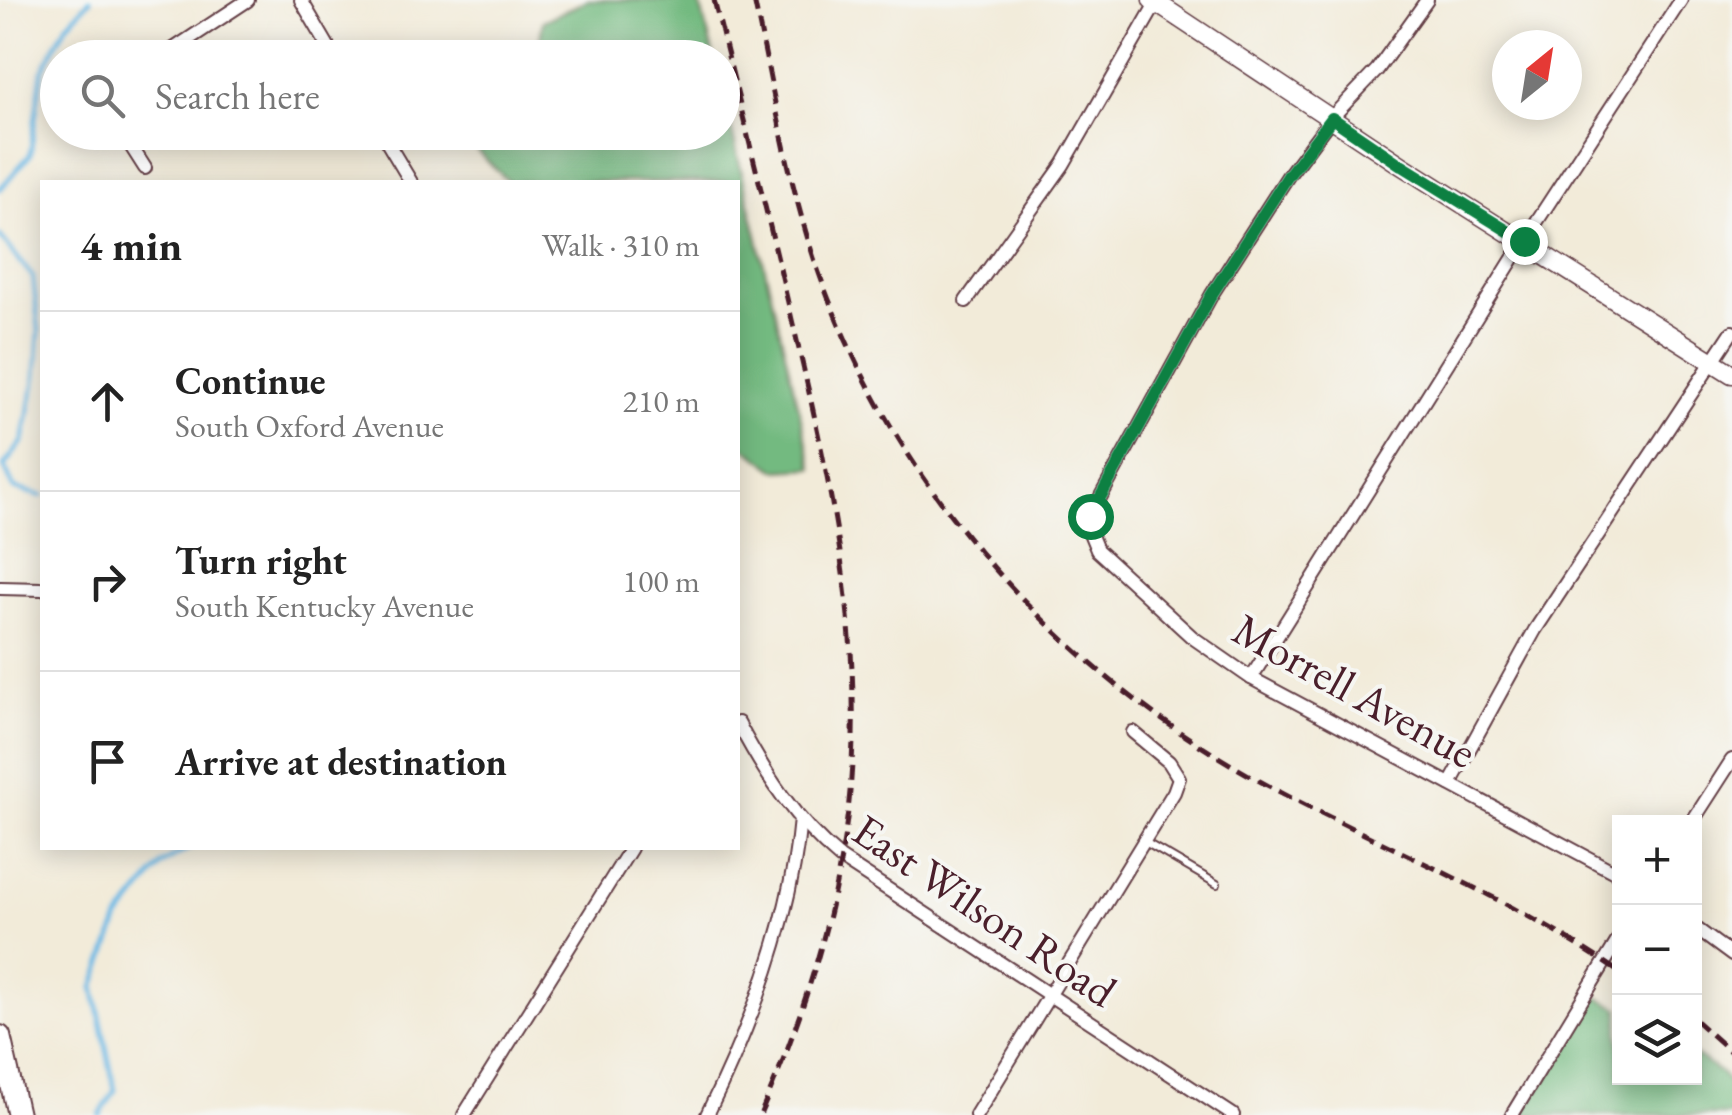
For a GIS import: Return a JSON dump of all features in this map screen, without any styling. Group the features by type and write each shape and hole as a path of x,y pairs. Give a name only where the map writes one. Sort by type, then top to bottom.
{"main road":[{"path":"0,1036 18,1115"}],"street":[{"path":"187,40 248,0"},
{"path":"300,0 325,40"},
{"path":"1332,118 1377,70 1428,0"},
{"path":"1251,678 1524,241 1681,0"},
{"path":"966,301 1063,166 1156,1 1401,165 1732,374"},
{"name":"Morrell Avenue","path":"1332,118 1288,176 1212,294 1090,516 1088,528 1098,550 1126,578 1192,637 1251,678 1612,871"},
{"path":"133,150 144,168"},
{"path":"392,150 411,180"},
{"path":"1450,784 1535,630 1732,332"},
{"path":"0,588 40,589"},
{"name":"East Wilson Road","path":"740,727 768,780 823,844 860,872 1234,1115"},
{"path":"976,1115 1144,842 1179,778 1169,762 1133,732"},
{"path":"1697,815 1732,760"},
{"path":"707,1115 734,1061 784,914 797,856 800,819"},
{"path":"464,1115 630,850"},
{"path":"1702,932 1732,955"},
{"path":"1512,1115 1612,950"}],"lane":[{"path":"1144,842 1217,884"}],"green space":[{"path":"588,0 699,0 710,40 540,40 543,21"},
{"path":"737,150 813,468 777,470 740,444 740,180 507,180 478,152"},
{"path":"1597,997 1612,1004 1612,1085 1702,1085 1702,1060 1732,1086 1732,1115 1521,1115"}],"waterway":[{"path":"59,40 90,0"},
{"path":"0,189 30,155 40,85"},
{"path":"0,236 33,277 39,331 36,376 23,441 4,466 14,488 40,495"},
{"path":"100,1115 115,1090 94,987 119,919 162,864 186,850"}],"railway":[{"path":"714,0 724,40"},
{"path":"754,0 799,207 838,322 878,404 927,482 983,555 1046,622 1115,684 1189,738 1267,785 1535,920 1612,968"},
{"path":"740,105 832,504 849,626 853,688 848,811 835,890 803,1004 760,1115"},
{"path":"1702,1026 1732,1053"}],"route":[{"path":"1090,516 1212,294 1288,176 1332,118 1524,241"}]}
